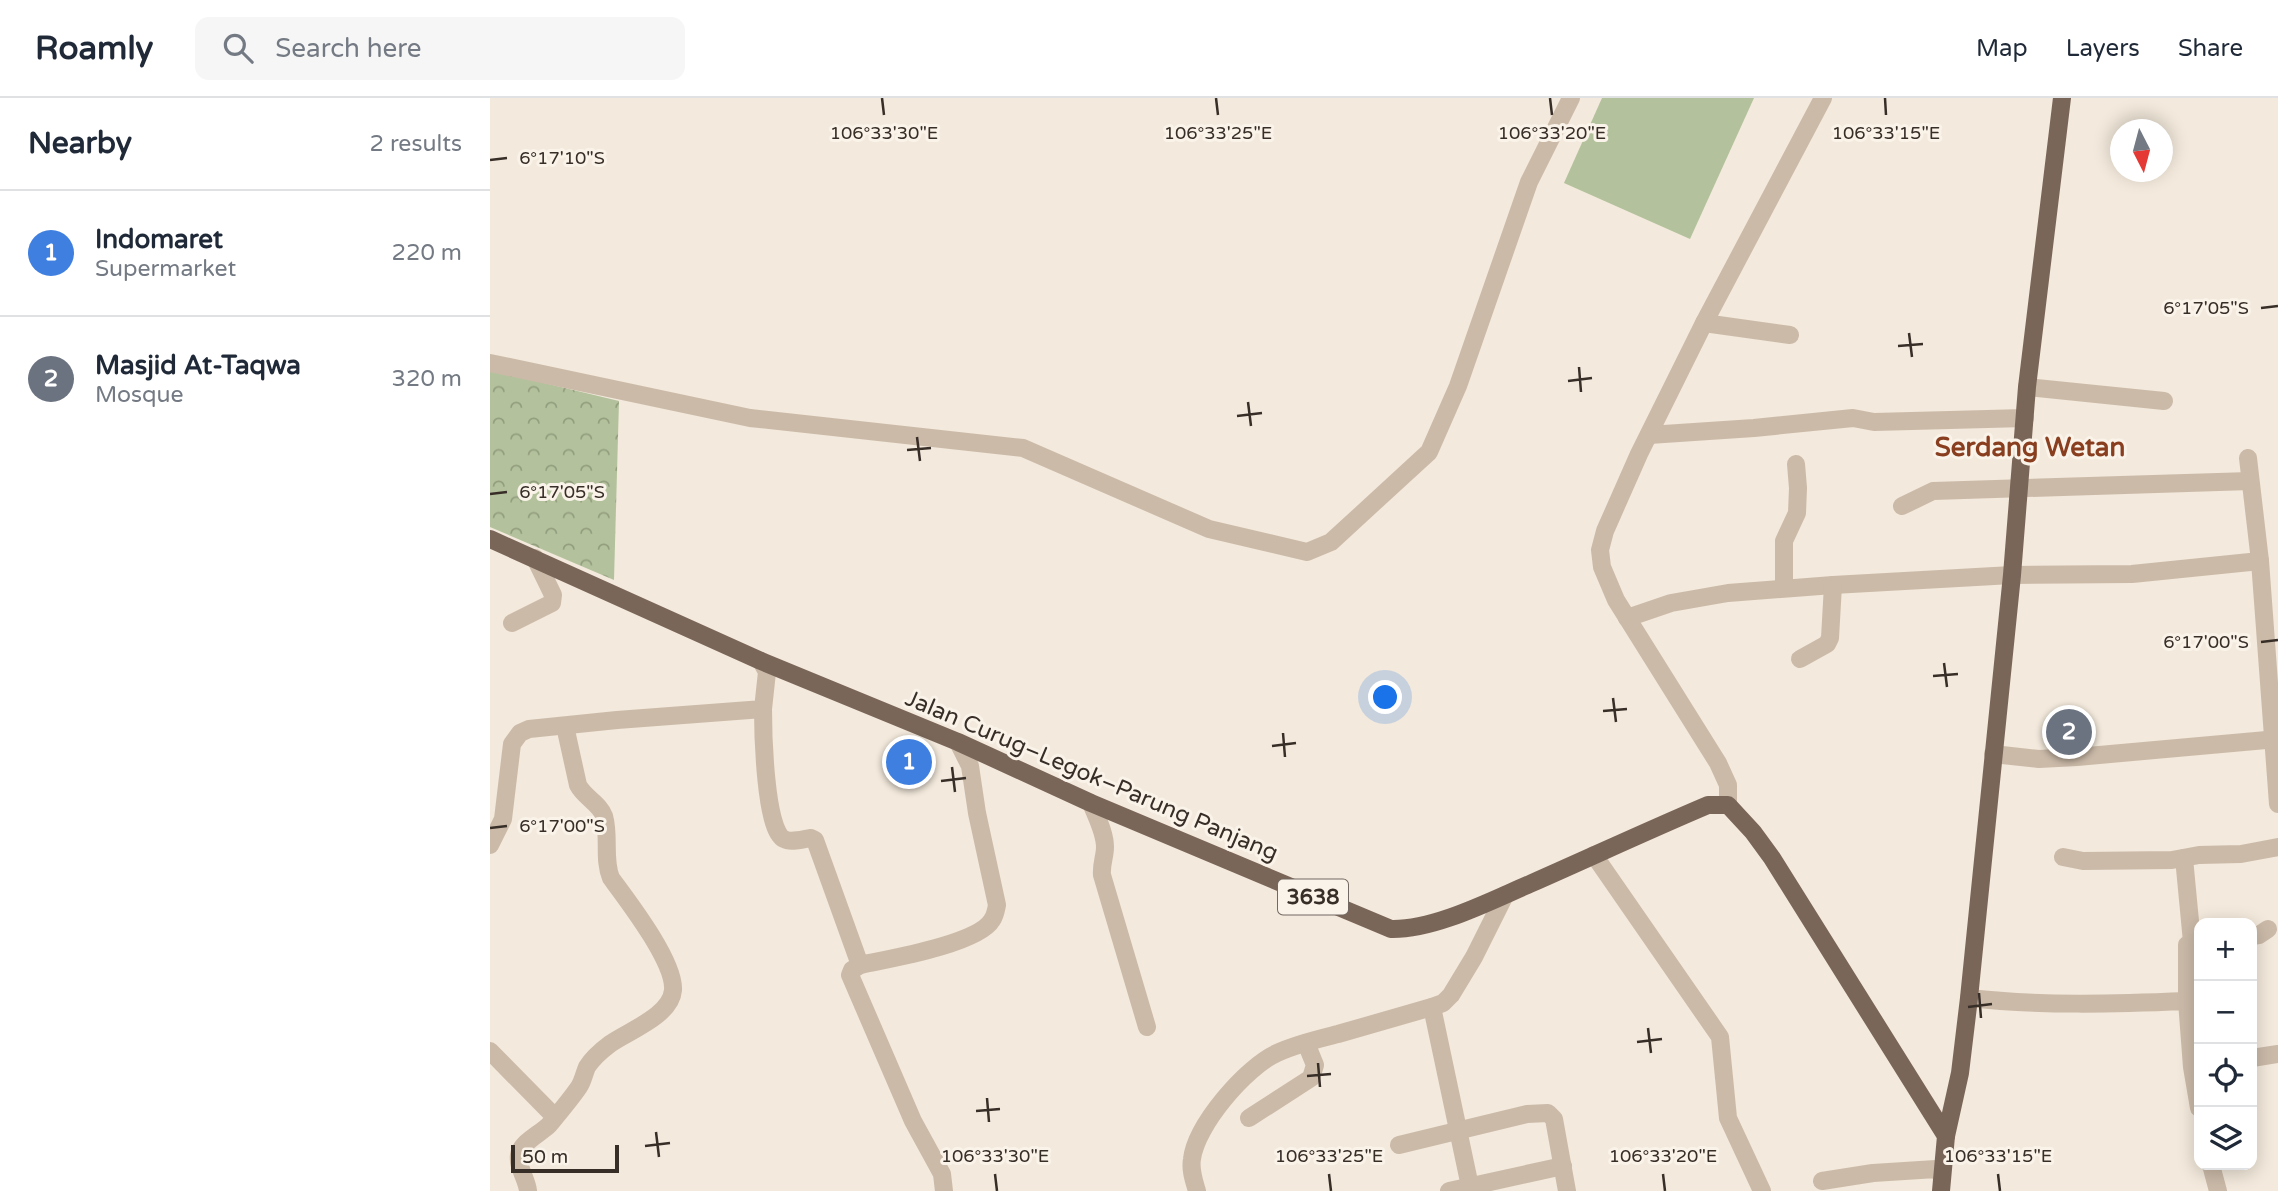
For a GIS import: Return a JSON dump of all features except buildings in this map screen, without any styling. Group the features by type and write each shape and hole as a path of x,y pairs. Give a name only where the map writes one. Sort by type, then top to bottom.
{"main road":[{"path":"1942,1183 1946,1136 1960,1073 1969,998 2012,575 2027,387 2062,98"},
{"name":"Jalan Curug–Legok–Parung Panjang","path":"490,539 761,661 1391,929 1439,921 1505,895 1708,805 1728,805"},
{"path":"1728,805 1772,858 1946,1136"}],"street":[{"path":"490,363 750,418 1023,448 1209,529 1307,552 1331,542 1429,452 1458,386 1529,182 1571,98"},
{"path":"1728,805 1728,785 1718,763 1627,618 1608,583 1600,550 1605,531 1704,323 1823,98"},
{"path":"1704,323 1790,335"},
{"path":"2027,387 2164,401"},
{"path":"1649,435 1853,418 1874,422 2025,418"},
{"path":"2248,458 2272,656 2278,804"},
{"path":"1784,588 1784,541 1797,513 1796,464"},
{"path":"1902,506 1933,491 2250,481"},
{"path":"512,623 552,603 553,594 535,558"},
{"path":"1627,618 1671,603 1728,593 2012,575 2132,574 2260,561"},
{"path":"1800,659 1827,643 1830,638 1833,585"},
{"path":"761,661 767,672 764,709 765,773 775,828 780,838 788,841 811,838 815,840 860,965"},
{"path":"490,845 503,819 512,744 520,733 529,729 617,720 764,709"},
{"path":"528,1191 526,1177 519,1164 520,1152 555,1117 581,1085 588,1067 598,1055 610,1044 644,1026 667,1004 673,992 670,973 650,932 611,878 603,812 578,785 565,726"},
{"path":"1993,754 2039,759 2077,757 2276,739"},
{"path":"944,1191 942,1174 913,1121 850,975 852,970 860,965 969,938 993,919 997,905 970,766 958,743"},
{"path":"1091,803 1105,840 1101,862 1102,875 1147,1027"},
{"path":"2063,857 2083,861 2184,858 2241,854 2278,842"},
{"path":"1594,855 1720,1037 1728,1118 1762,1191"},
{"path":"2184,858 2194,927"},
{"path":"1197,1191 1192,1174 1192,1157 1211,1116 1248,1074 1275,1054 1443,1003 1451,995 1474,957 1505,895"},
{"path":"2194,942 2187,945 2186,950 2194,1050"},
{"path":"1969,998 1998,1002 2188,1001"},
{"path":"1432,1007 1471,1189"},
{"path":"1249,1118 1311,1078 1315,1065 1306,1043"},
{"path":"490,1051 555,1117"},
{"path":"2257,1057 2278,1054"},
{"path":"1399,1145 1527,1114 1548,1113 1554,1119 1567,1191"},
{"path":"1449,1191 1471,1189 1563,1166"},
{"path":"1822,1181 1936,1169 1942,1183"},
{"path":"2212,1170 2218,1191"}],"green space":[{"path":"1602,98 1754,98 1690,239 1564,183"},
{"path":"490,370 619,401 614,580 490,527"}],"place":[{"name":"Masjid At-Taqwa","path":"2069,732"},
{"name":"Indomaret","path":"909,762"}],"district":[{"name":"Serdang Wetan","path":"2030,447"}]}
